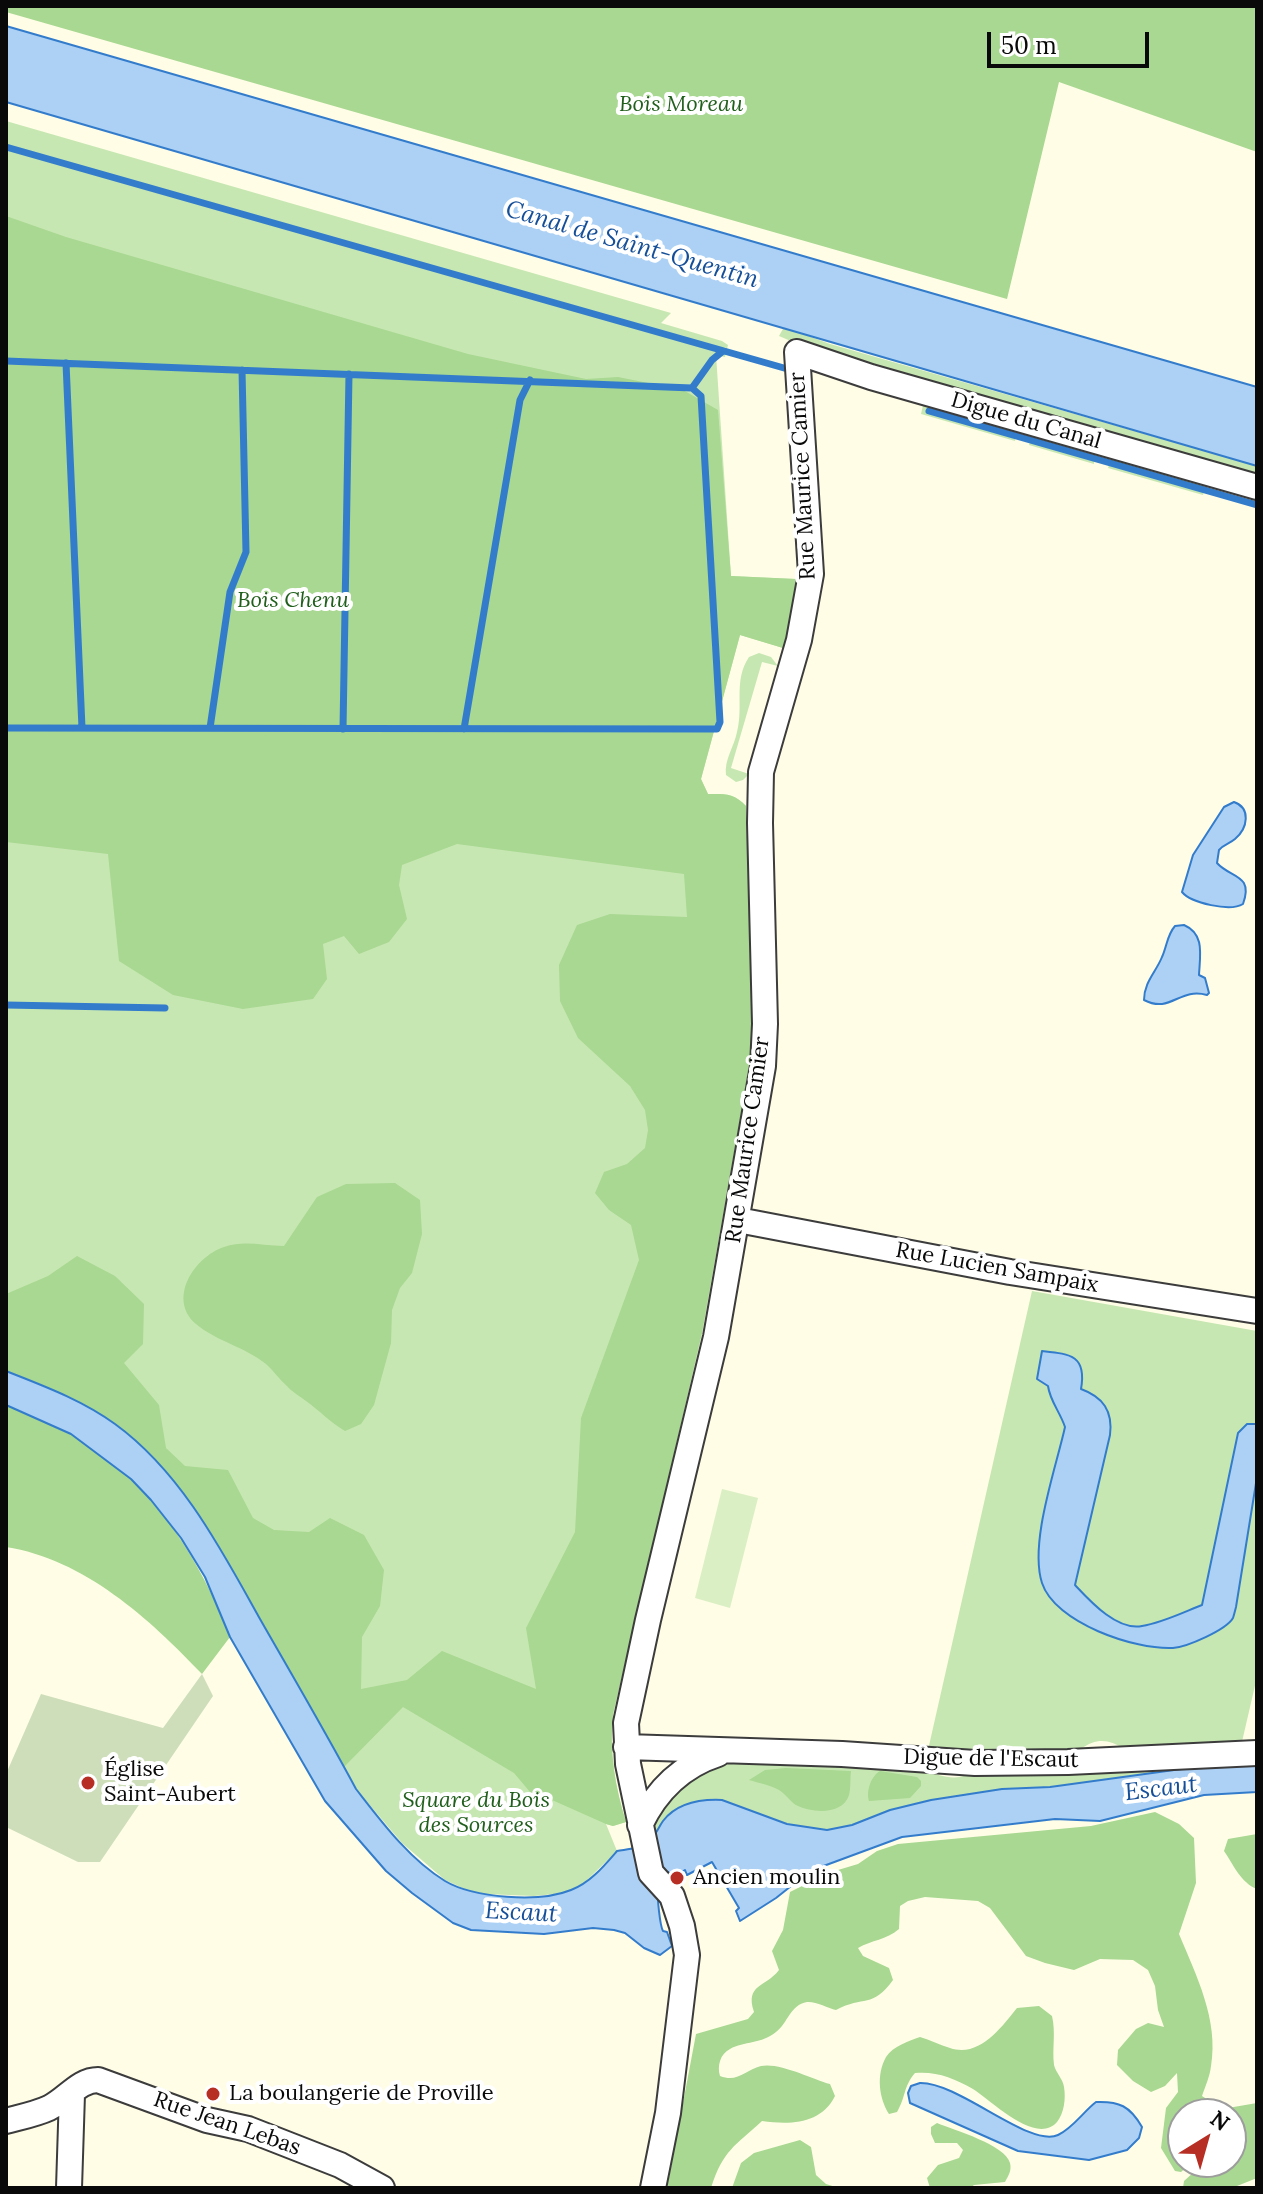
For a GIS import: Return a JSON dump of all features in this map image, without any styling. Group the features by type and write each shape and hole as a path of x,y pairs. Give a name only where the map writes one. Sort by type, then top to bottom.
{"street":[{"name":"Digue du Canal","path":"797,352 871,377 1257,487"},
{"name":"Rue Maurice Camier","path":"653,2188 668,2113 687,1955 675,1904 664,1884 651,1873 626,1747 626,1723 716,1337 764,1053 760,823 763,762 799,640 811,574 797,352"},
{"name":"Rue Lucien Sampaix","path":"738,1220 1025,1274 1257,1311"},
{"name":"Digue de l'Escaut","path":"626,1747 842,1754 975,1763 1257,1753"},
{"name":"Digue de l'Escaut","path":"642,1833 652,1802 672,1779 696,1762 724,1751"},
{"name":"Rue Jean Lebas","path":"6,2121 37,2113 72,2094 84,2082 107,2082 207,2120 248,2129 340,2165 382,2188"},
{"path":"69,2188 72,2094"}],"green space":[{"name":"Bois Moreau","path":"6,6 1257,6 1257,152 1059,82 1007,299 6,12"},
{"name":"Square du Bois des Sources","path":"6,121 671,313 661,323 728,345 725,357 716,355 731,576 796,579 791,619 783,648 740,635 701,779 708,794 729,795 746,806 746,1084 702,1333 613,1714 614,1769 626,1822 613,1826 606,1824 617,1851 585,1882 570,1891 534,1896 467,1890 445,1880 402,1843 356,1789 316,1715 90,1407 6,1371"},
{"name":"Bois Chenu","path":"6,216 66,237 468,354 586,379 618,377 683,390 718,410 731,576 796,579 791,619 783,648 740,635 701,779 708,794 729,795 746,806 753,1038 702,1333 613,1714 614,1769 626,1822 613,1826 541,1798 530,1792 514,1773 403,1707 344,1767 214,1539 180,1488 139,1443 102,1415 62,1394 6,1371 6,1294 48,1276 77,1256 115,1276 144,1304 143,1344 124,1363 159,1405 166,1448 185,1466 228,1470 253,1518 274,1530 309,1532 330,1518 364,1535 384,1570 380,1606 362,1637 361,1689 407,1680 442,1651 536,1689 526,1628 575,1532 581,1418 639,1260 631,1225 609,1210 595,1193 604,1172 627,1164 645,1148 648,1130 645,1110 630,1086 578,1038 560,1001 559,965 577,925 610,914 687,917 684,874 457,844 402,865 399,885 407,919 389,942 359,954 344,936 323,944 327,979 313,999 243,1009 173,995 119,961 108,854 6,842"},
{"path":"784,327 830,344 1257,466 1257,478 793,342 779,336"},
{"path":"924,401 1017,429 1015,441 921,414"},
{"path":"1033,433 1095,449 1094,464 1029,445"},
{"path":"1112,457 1206,484 1203,495 1108,468"},
{"path":"759,653 771,657 778,666 762,662 731,768 749,774 736,782 726,775 726,769 739,722 741,675 749,657"},
{"path":"395,1183 420,1200 422,1234 412,1273 400,1288 392,1310 391,1343 374,1405 361,1424 345,1431 291,1390 258,1358 196,1324 184,1303 184,1291 194,1269 213,1252 224,1247 246,1244 284,1246 317,1197 346,1184"},
{"path":"1032,1291 1257,1331 1257,1677 1241,1746 1124,1749 1102,1741 1081,1749 928,1750"},
{"path":"6,1405 58,1426 88,1444 116,1465 163,1515 201,1573 230,1637 202,1674 114,1594 62,1564 6,1547"},
{"path":"722,1489 758,1498 730,1608 695,1598"},
{"path":"202,1674 213,1696 100,1862 78,1862 6,1827 6,1774 41,1694 163,1728"},
{"path":"724,1763 876,1766 956,1777 974,1769 1257,1763 1050,1787 1002,1789 931,1800 827,1830 787,1824 722,1800 711,1800 683,1812 651,1840 654,1814 685,1779"},
{"path":"765,1770 851,1771 846,1802 827,1811 811,1810 796,1805 776,1788 749,1780"},
{"path":"880,1771 917,1777 921,1786 910,1798 869,1801 870,1784"},
{"path":"1155,1812 1179,1824 1194,1838 1196,1883 1179,1934 1204,1998 1212,2032 1210,2070 1202,2096 1205,2098 1174,2098 1178,2092 1177,2073 1165,2086 1151,2092 1133,2081 1117,2065 1118,2050 1136,2029 1148,2023 1164,2027 1155,1986 1148,1970 1133,1960 1100,1959 1074,1970 1045,1963 1026,1956 990,1908 978,1901 925,1897 900,1906 899,1929 858,1948 863,1956 889,1968 893,1980 879,1995 836,2010 814,2003 801,2004 771,2036 730,2049 720,2061 720,2076 726,2078 768,2065 830,2084 835,2096 829,2105 822,2112 804,2120 784,2123 762,2121 725,2157 711,2188 667,2188 696,2034 748,2019 754,2012 754,1991 779,1970 772,1951 783,1930 790,1892 898,1844 1091,1826"},
{"path":"1257,1834 1257,1889 1242,1878 1224,1851 1228,1839"},
{"path":"1039,2006 1052,2016 1054,2065 1064,2087 1064,2106 1057,2122 1048,2128 1038,2129 1026,2125 966,2085 930,2073 915,2073 897,2112 889,2114 881,2094 880,2079 886,2057 893,2050 920,2037 950,2048 970,2049 988,2039 1017,2008"},
{"path":"1257,2103 1257,2178 1232,2188 1183,2188 1187,2178 1247,2178 1247,2105"},
{"path":"1167,2107 1167,2158 1161,2148"},
{"path":"937,2123 978,2139 1006,2156 1010,2171 1005,2182 970,2188 930,2188 927,2178 938,2165 959,2158 963,2150 957,2143 935,2143 931,2127"},
{"path":"800,2140 811,2147 816,2175 826,2184 839,2188 732,2188 741,2163 754,2153"}],"water":[{"name":"Canal de Saint-Quentin","path":"6,26 1257,387 1257,466 6,102"},
{"path":"1234,802 1245,813 1245,824 1235,839 1219,850 1217,863 1243,882 1246,894 1243,904 1220,907 1202,903 1182,892 1193,855 1224,807"},
{"path":"1184,925 1198,940 1199,975 1205,978 1209,993 1189,994 1161,1004 1144,1000 1146,988 1170,933 1175,926"},
{"path":"1042,1351 1074,1358 1081,1369 1081,1389 1101,1401 1108,1412 1110,1435 1075,1585 1105,1613 1123,1624 1150,1625 1202,1605 1238,1433 1247,1424 1257,1424 1257,1477 1236,1607 1233,1618 1223,1628 1179,1647 1138,1644 1079,1622 1050,1597 1042,1583 1039,1548 1045,1505 1065,1427 1048,1386 1037,1379"},
{"name":"Escaut","path":"6,1371 62,1394 102,1415 139,1443 160,1465 180,1488 214,1539 356,1789 408,1851 432,1872 457,1887 507,1897 542,1896 571,1890 590,1879 617,1851 648,1842 675,1810 705,1800 722,1800 787,1824 827,1830 931,1800 1196,1767 1257,1763 1257,1792 1204,1795 1100,1821 1055,1819 902,1837 810,1871 740,1921 736,1911 739,1908 712,1862 687,1875 685,1870 673,1877 668,1872 659,1888 658,1899 662,1928 667,1932 672,1946 660,1955 644,1948 625,1933 614,1930 593,1928 544,1934 471,1930 453,1923 386,1871 325,1801 230,1637 205,1577 181,1538 131,1479 71,1434 6,1405"},
{"path":"920,2083 936,2085 1012,2124 1045,2136 1063,2132 1096,2102 1123,2106 1142,2127 1139,2138 1127,2150 1089,2160 1018,2151 910,2103 908,2093 911,2086"}],"waterway":[{"path":"6,147 784,368"},
{"path":"6,361 692,388 712,360 723,351"},
{"path":"66,363 82,728"},
{"path":"210,728 230,592 246,552 242,370"},
{"path":"343,729 349,374"},
{"path":"464,729 520,400 530,380"},
{"path":"6,728 717,729 720,722 701,396 692,388"},
{"path":"929,411 1257,505"},
{"path":"6,1005 165,1008"}],"place":[{"name":"Église Saint-Aubert","path":"88,1783"},
{"name":"Ancien moulin","path":"677,1878"},
{"name":"La boulangerie de Proville","path":"213,2094"}]}
